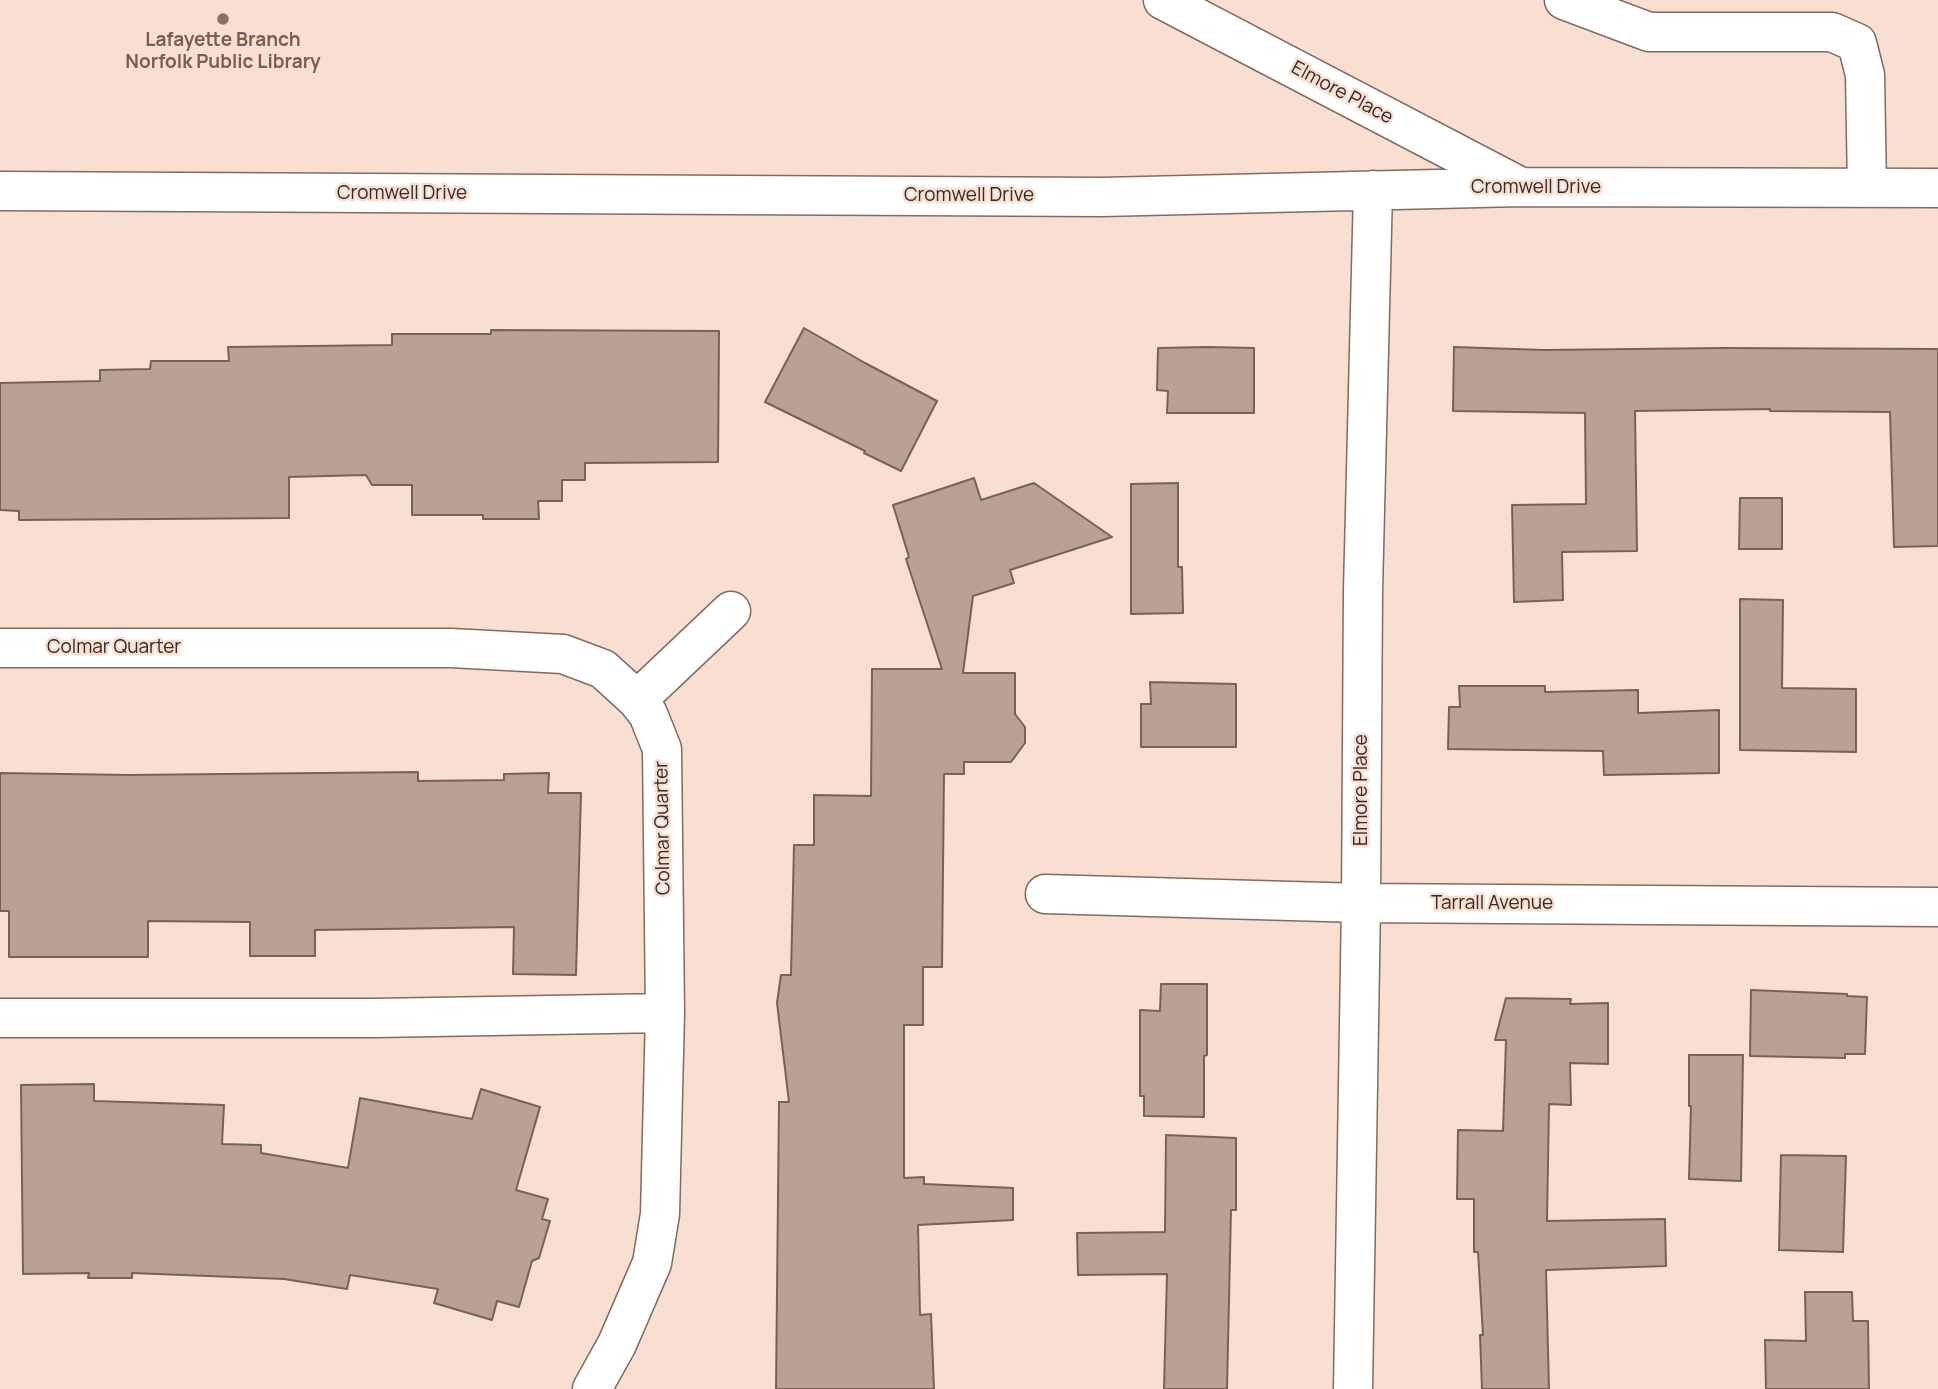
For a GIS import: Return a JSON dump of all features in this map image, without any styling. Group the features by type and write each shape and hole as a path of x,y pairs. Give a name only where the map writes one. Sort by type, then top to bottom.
{"street":[{"name":"Elmore Place","path":"1163,0 1521,187"},
{"path":"1564,0 1621,11 1649,32 1832,32 1857,43 1866,75 1867,188"},
{"name":"Cromwell Drive","path":"0,191 1102,197 1521,187 1938,188"},
{"name":"Elmore Place","path":"1353,1389 1363,578 1373,190"},
{"path":"637,700 731,611"},
{"name":"Colmar Quarter","path":"0,648 450,648 563,654 603,669 637,700 648,714 662,749 665,1013 660,1214 652,1263 617,1345 592,1389"},
{"name":"Tarrall Avenue","path":"1045,894 1361,903 1938,907"},
{"path":"0,1018 376,1018 665,1013"}],"building":[{"path":"804,328 937,401 901,471 765,402"},
{"path":"491,330 719,331 718,462 585,463 585,480 562,480 562,501 538,501 539,519 483,519 483,515 412,515 412,485 372,485 366,475 289,477 289,518 19,520 19,511 0,510 0,383 100,381 100,370 150,369 151,361 229,361 228,347 392,345 392,334 491,334"},
{"path":"1454,347 1544,350 1938,349 1938,546 1894,547 1890,412 1770,409 1635,411 1637,551 1562,552 1563,600 1514,602 1512,505 1586,504 1585,413 1453,411"},
{"path":"1158,348 1254,348 1254,413 1167,413 1168,391 1157,390"},
{"path":"974,478 981,500 1034,483 1112,537 1010,570 1014,583 973,596 963,673 1015,673 1015,714 1025,727 1025,743 1011,762 964,762 964,774 944,774 942,967 923,967 923,1025 904,1025 904,1178 924,1177 924,1184 1013,1188 1013,1220 918,1225 920,1315 931,1314 934,1389 776,1389 779,1102 789,1102 777,1003 781,975 791,975 794,845 814,845 814,795 871,796 872,669 942,669 906,559 909,557 893,505"},
{"path":"1178,483 1178,567 1182,567 1183,613 1131,614 1131,484"},
{"path":"1740,498 1782,498 1782,549 1739,549"},
{"path":"1740,599 1783,600 1782,688 1856,689 1856,752 1740,750"},
{"path":"1150,682 1236,684 1236,747 1141,747 1141,704 1151,704"},
{"path":"1459,686 1545,686 1545,692 1638,690 1638,713 1719,710 1719,773 1604,775 1603,751 1448,749 1449,707 1460,707"},
{"path":"418,772 418,781 504,780 504,774 549,773 548,793 581,793 576,975 513,974 514,927 315,930 315,956 250,956 250,922 148,921 148,957 9,957 9,911 0,911 0,773 128,775"},
{"path":"1161,984 1207,984 1204,1117 1144,1116 1144,1096 1140,1096 1140,1010 1160,1011"},
{"path":"1751,990 1867,997 1865,1054 1845,1054 1845,1058 1750,1056"},
{"path":"1506,998 1571,999 1570,1004 1608,1003 1608,1064 1570,1063 1571,1105 1549,1104 1547,1221 1665,1219 1666,1266 1546,1270 1549,1389 1482,1389 1480,1335 1483,1335 1478,1252 1474,1252 1474,1199 1457,1199 1458,1130 1503,1131 1506,1040 1495,1040"},
{"path":"1689,1055 1743,1055 1741,1181 1689,1179"},
{"path":"94,1084 94,1101 224,1105 222,1144 261,1145 261,1153 348,1168 360,1098 472,1119 481,1089 540,1107 516,1190 548,1199 542,1219 550,1221 539,1258 532,1261 519,1307 497,1301 492,1320 434,1303 438,1289 350,1275 347,1289 284,1279 132,1273 132,1278 88,1278 89,1273 23,1274 21,1085"},
{"path":"1166,1135 1236,1138 1236,1210 1231,1210 1227,1389 1164,1389 1167,1274 1078,1275 1077,1233 1165,1232"},
{"path":"1781,1155 1846,1156 1843,1252 1779,1250"},
{"path":"1805,1292 1852,1292 1853,1321 1868,1321 1869,1389 1766,1389 1765,1340 1806,1341"}],"place":[{"name":"Lafayette Branch Norfolk Public Library","path":"223,19"}]}
